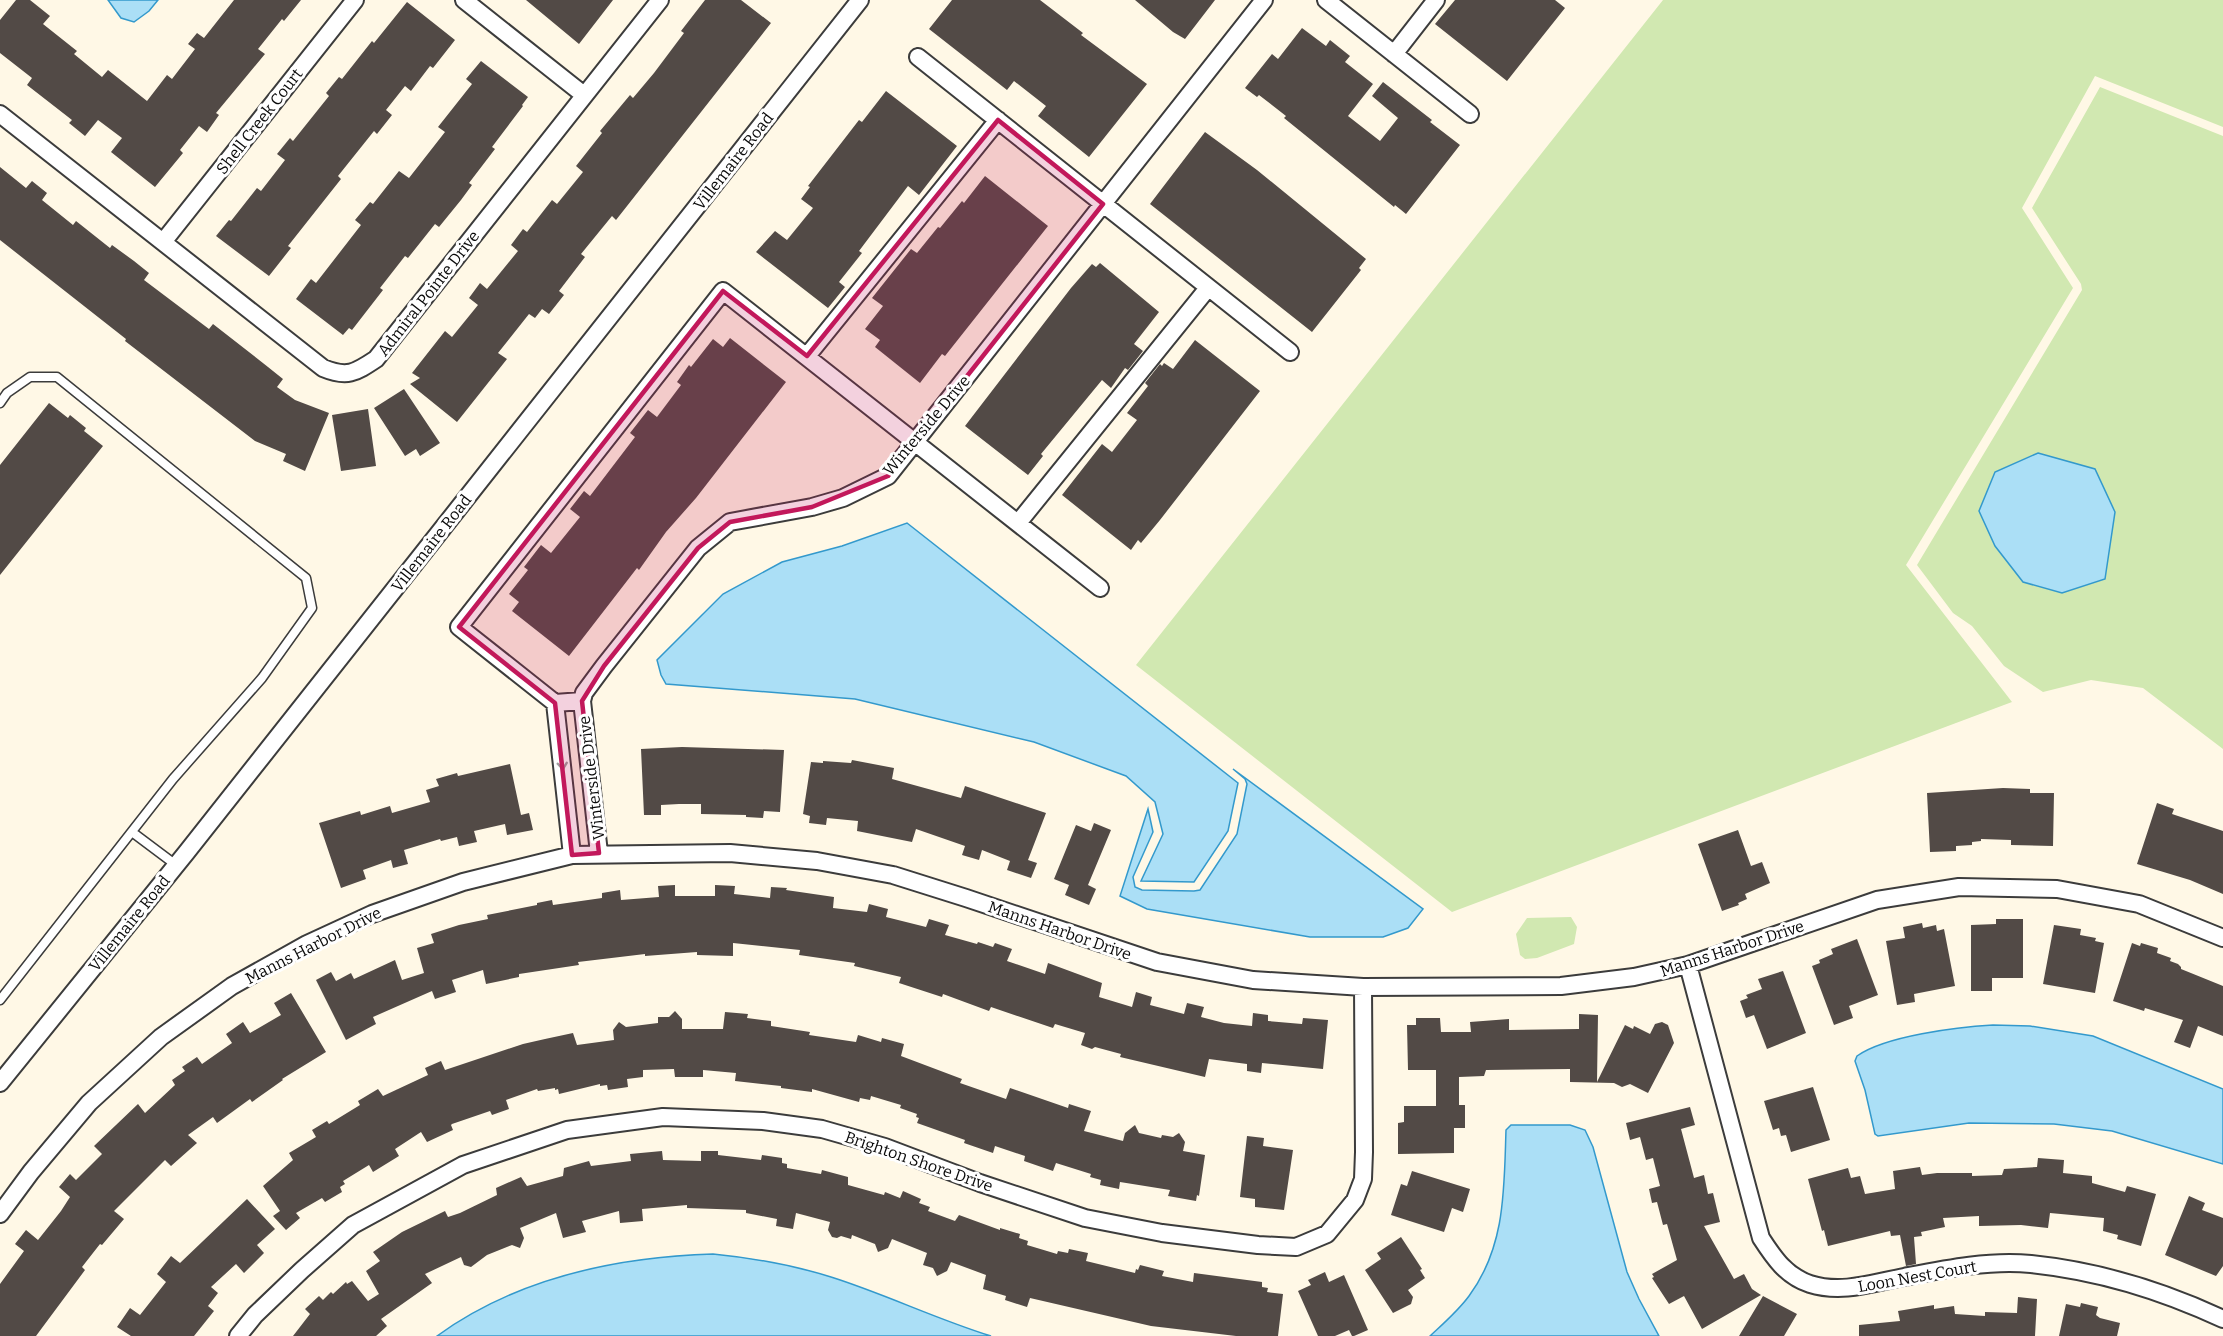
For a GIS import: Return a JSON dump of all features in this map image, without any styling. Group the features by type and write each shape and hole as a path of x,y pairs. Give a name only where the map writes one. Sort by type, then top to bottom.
{"street":[{"name":"Shell Creek Court","path":"163,242 355,0"},
{"path":"464,0 584,95"},
{"name":"Admiral Pointe Drive","path":"0,114 322,368 338,374 357,371 376,359 660,0"},
{"name":"Villemaire Road","path":"0,1083 176,865 860,0"},
{"name":"Winterside Drive","path":"600,853 582,701 584,693 604,666 698,548 730,522 812,507 843,498 888,476 1264,0"},
{"path":"1326,0 1470,114"},
{"path":"1394,54 1436,0"},
{"path":"918,57 1290,352"},
{"path":"807,356 998,120"},
{"path":"1018,523 1208,288"},
{"path":"582,701 555,703 459,627 723,291 1100,588"},
{"name":"Winterside Drive","path":"555,703 572,855"},
{"name":"Manns Harbor Drive","path":"0,1214 31,1172 89,1103 161,1037 232,986 308,944 372,914 463,882 572,855 730,853 817,861 893,875 1156,962 1253,980 1363,987 1561,986 1634,977 1688,965 1877,900 1959,886 2057,889 2139,904 2223,938"},
{"name":"Loon Nest Court","path":"1688,965 1754,1216 1761,1238 1779,1266 1809,1284 1846,1289 1970,1264 2029,1264 2090,1273 2156,1290 2223,1319"},
{"name":"Brighton Shore Drive","path":"238,1336 263,1308 353,1225 463,1166 567,1130 663,1117 763,1120 822,1129 885,1147 980,1183 1085,1218 1162,1233 1258,1245 1296,1247 1328,1234 1355,1200 1363,1179 1363,987"}],"lane":[{"path":"0,403 7,393 30,377 57,377 306,578 312,608 262,678 173,779 0,1000"},
{"path":"132,832 176,865"}],"highlighted area":[{"path":"998,120 1103,204 888,476 812,507 730,522 698,548 604,666 582,701 599,853 572,855 555,703 459,627 723,291 807,356"}],"green space":[{"path":"1663,0 2223,0 2223,127 2095,76 2022,208 2073,288 1906,565 2012,702 1452,912 1136,665"},
{"path":"2100,87 2223,136 2223,749 2143,688 2091,680 2043,692 2004,666 1972,626 1953,613 1917,565 2082,290 2081,284 2032,208","holes":["2038,453 2062,593 2023,582 1995,546 1979,511 1995,472"]},
{"path":"1571,917 1577,927 1574,944 1537,958 1525,959 1520,955 1516,934 1527,918"}],"water":[{"path":"108,0 158,0 149,11 134,22 121,18"},
{"path":"2038,453 2095,469 2115,512 2105,579 2062,593 2023,582 1995,546 1979,511 1995,472"},
{"path":"907,523 1238,783 1228,831 1194,882 1141,881 1163,834 1155,802 1126,776 1034,742 855,699 666,684 657,660 723,594 782,562 842,546"},
{"path":"1233,769 1423,909 1408,928 1383,937 1310,937 1147,909 1120,896 1148,809 1153,832 1133,877 1135,887 1142,890 1200,890 1237,834 1247,784 1245,779"},
{"path":"1993,1025 2030,1026 2093,1036 2223,1089 2223,1164 2112,1131 2054,1124 1969,1123 1878,1136 1875,1134 1865,1090 1855,1061 1857,1056 1869,1049 1903,1038 1942,1030"},
{"path":"1511,1125 1570,1125 1585,1130 1593,1147 1627,1272 1659,1336 1430,1336 1456,1312 1469,1296 1490,1257 1501,1216 1506,1130"},
{"path":"713,1254 773,1262 817,1273 991,1336 437,1336 500,1299 569,1274 640,1260"}],"building":[{"path":"16,0 30,0 50,16 43,24 77,51 74,54 102,77 108,70 147,101 167,75 172,79 195,49 188,44 197,33 204,38 234,0 301,0 258,49 265,54 216,113 219,115 207,132 199,126 180,150 183,153 155,187 111,152 122,138 98,120 85,136 69,123 72,120 27,85 32,78 0,53 0,20"},
{"path":"526,0 613,0 579,44"},
{"path":"705,0 741,0 771,23 616,220 612,216 581,254 585,257 559,291 564,295 549,314 542,309 535,318 529,314 498,353 507,359 457,422 410,384 420,378 412,373 445,331 452,337 478,305 469,298 480,283 487,289 518,251 511,245 523,229 527,232 552,200 557,204 583,172 576,166 602,133 600,131 630,95 633,98 654,73 684,33 681,31"},
{"path":"952,0 1040,0 1083,33 1081,35 1147,84 1089,157 1038,116 1046,106 1014,81 1007,90 929,29"},
{"path":"1135,0 1215,0 1185,39 1173,32"},
{"path":"1455,0 1555,0 1565,8 1507,81 1435,24"},
{"path":"407,2 455,40 433,68 430,66 411,91 405,86 386,110 392,115 377,134 374,131 338,176 341,179 288,246 291,248 269,276 216,236 257,188 261,191 285,160 277,154 290,138 293,141 329,96 326,93 339,77 342,79"},
{"path":"1302,28 1326,46 1330,40 1350,56 1345,62 1373,84 1348,116 1380,141 1398,118 1372,96 1383,82 1460,145 1406,214 1395,205 1394,207 1284,118 1286,116 1259,95 1257,97 1245,88 1272,54 1278,59"},
{"path":"481,61 528,97 492,147 495,149 469,183 472,185 461,200 439,227 435,224 408,258 405,256 380,288 383,290 352,330 349,328 343,335 296,299 311,279 316,283 361,225 355,220 370,202 373,204 399,171 409,178 445,132 438,127 472,84 466,79"},
{"path":"886,91 957,146 919,195 908,186 859,251 862,253 839,282 845,287 828,308 756,252 775,231 787,240 813,208 801,199 810,187 808,186 859,120 862,122"},
{"path":"1205,132 1257,170 1366,259 1359,268 1361,270 1312,332 1150,204"},
{"path":"0,167 26,188 32,181 47,193 42,200 73,225 76,221 110,248 112,245 134,261 149,273 144,280 209,329 213,324 268,367 283,379 277,387 295,400 329,413 305,471 283,461 286,454 255,441 125,341 126,339 0,240"},
{"path":"985,176 1048,226 945,356 942,354 920,383 875,347 880,340 865,329 883,306 872,298 911,249 917,253 962,201 964,203"},
{"path":"1100,263 1159,312 1134,344 1143,351 1128,370 1125,368 1111,388 1102,380 1041,454 1043,456 1028,475 965,426 1071,288 1092,264 1096,267"},
{"path":"730,338 786,382 569,656 512,611 519,602 509,594 528,570 524,567 541,545 551,553 580,517 570,509 584,491 590,496 635,437 630,433 648,410 657,417 681,385 677,382 689,365 691,367 713,339 723,347"},
{"path":"1195,340 1260,391 1160,520 1141,543 1138,540 1131,550 1062,495 1102,444 1112,452 1137,420 1127,413 1148,386 1145,383 1160,364 1162,366 1164,363 1173,369"},
{"path":"404,389 440,443 420,456 416,449 405,456 374,408"},
{"path":"49,403 68,418 70,415 86,428 84,431 103,446 0,575 0,465"},
{"path":"368,409 376,466 341,471 332,415"},
{"path":"682,747 784,750 780,812 764,811 763,818 746,817 746,815 701,814 701,804 679,804 661,805 661,815 644,815 641,749"},
{"path":"852,760 894,768 892,779 961,798 965,786 1046,813 1028,860 1037,863 1031,878 1007,870 1010,861 982,850 979,860 962,855 965,846 916,829 912,842 857,831 858,821 827,818 826,825 809,823 810,816 803,814 811,762 851,763"},
{"path":"510,764 521,815 529,813 533,830 507,835 505,824 474,831 477,842 459,846 457,837 441,841 440,839 404,850 408,864 393,868 391,860 363,870 366,879 341,888 319,823 360,811 361,815 390,806 392,813 430,802 426,790 439,786 436,779"},
{"path":"2003,788 2030,789 2030,793 2054,793 2053,846 2011,845 2011,840 1981,839 1981,841 1972,842 1972,845 1956,846 1956,851 1930,852 1927,793"},
{"path":"2157,803 2174,809 2172,814 2223,831 2223,894 2190,880 2137,864"},
{"path":"1094,823 1111,830 1088,885 1096,889 1089,905 1065,895 1069,885 1054,879 1076,825 1091,831"},
{"path":"1738,830 1751,866 1762,862 1770,883 1745,894 1747,899 1738,903 1739,905 1722,911 1698,844"},
{"path":"675,885 675,896 715,896 715,885 735,886 734,894 770,898 771,887 787,888 786,890 834,897 833,908 867,912 869,904 888,909 886,917 926,927 929,919 949,925 945,935 993,947 995,943 1012,949 1007,961 1045,974 1048,963 1102,983 1099,997 1132,1007 1136,992 1152,997 1150,1005 1184,1014 1187,1003 1204,1007 1201,1017 1224,1023 1252,1026 1253,1013 1268,1015 1268,1021 1302,1024 1303,1018 1328,1020 1323,1069 1262,1063 1261,1073 1247,1071 1247,1064 1209,1059 1205,1077 1120,1057 1121,1054 1095,1047 1092,1049 1081,1045 1085,1033 1055,1024 1053,1028 991,1007 989,1011 943,994 942,997 899,983 901,977 854,966 855,963 799,955 800,950 733,943 733,956 697,955 697,952 645,956 645,954 578,962 579,965 519,974 519,977 486,984 483,970 452,980 456,992 435,999 432,991 373,1017 376,1024 346,1040 316,980 331,972 336,981 351,973 354,979 395,960 402,980 424,973 417,948 434,943 431,934 488,919 487,915 537,905 537,903 552,900 553,905 602,898 602,893 620,890 621,900 659,897 658,886"},
{"path":"1996,919 2023,919 2023,978 1992,978 1992,991 1971,991 1971,925 1996,924"},
{"path":"1922,923 1923,928 1936,925 1937,931 1944,929 1955,986 1914,994 1915,1002 1897,1005 1886,941 1905,938 1903,927"},
{"path":"2054,925 2081,929 2080,935 2096,938 2095,941 2104,943 2095,993 2043,984"},
{"path":"1857,939 1878,995 1849,1006 1853,1018 1834,1025 1812,966 1833,954 1831,949"},
{"path":"2132,943 2158,948 2157,953 2171,958 2170,961 2178,964 2181,969 2223,986 2223,1036 2198,1026 2190,1048 2174,1042 2183,1020 2113,1001"},
{"path":"1783,971 1806,1033 1767,1049 1754,1015 1746,1018 1740,1001 1748,998 1746,995 1762,989 1758,979"},
{"path":"291,993 326,1052 282,1079 252,1102 250,1099 217,1123 213,1117 188,1135 197,1143 171,1166 165,1160 114,1211 124,1219 82,1267 85,1270 36,1336 0,1336 0,1284 24,1251 15,1244 26,1230 38,1240 61,1211 70,1197 59,1187 70,1174 76,1180 102,1154 94,1146 138,1104 145,1113 175,1085 172,1080 185,1071 182,1067 197,1057 202,1064 232,1043 226,1034 243,1022 250,1033 281,1015 274,1003"},
{"path":"675,1011 682,1019 682,1029 723,1029 725,1012 748,1014 747,1018 771,1021 771,1026 810,1032 809,1035 856,1042 858,1035 881,1042 882,1038 904,1044 901,1056 962,1079 960,1083 1006,1099 1010,1088 1068,1108 1069,1104 1091,1111 1084,1131 1123,1141 1125,1133 1135,1125 1139,1133 1161,1138 1162,1135 1173,1137 1179,1133 1185,1142 1183,1151 1205,1155 1199,1196 1197,1195 1196,1201 1168,1196 1170,1190 1120,1182 1119,1189 1100,1185 1101,1180 1090,1177 1091,1174 1056,1163 1053,1171 1024,1161 1025,1156 995,1146 993,1153 964,1143 965,1140 917,1123 919,1118 916,1117 917,1114 900,1108 901,1105 871,1096 870,1100 860,1098 859,1102 812,1089 812,1092 735,1081 736,1073 703,1070 703,1077 675,1077 674,1069 643,1070 643,1077 627,1079 628,1087 608,1090 607,1085 600,1086 600,1084 559,1094 558,1089 555,1090 555,1088 538,1091 537,1089 506,1100 509,1109 492,1115 490,1111 452,1124 453,1130 427,1142 421,1132 395,1149 399,1156 373,1172 369,1165 343,1181 345,1184 340,1187 342,1192 325,1202 322,1198 296,1213 300,1218 286,1230 273,1216 280,1211 263,1186 293,1160 289,1153 316,1137 312,1130 327,1121 329,1124 360,1105 358,1101 378,1089 383,1096 428,1075 425,1068 441,1061 445,1070 523,1044 573,1033 577,1045 614,1040 613,1030 619,1022 626,1027 658,1023 658,1017 669,1017"},
{"path":"1579,1014 1598,1015 1597,1082 1625,1025 1633,1029 1634,1026 1650,1034 1655,1024 1662,1022 1668,1025 1674,1043 1648,1093 1630,1084 1622,1087 1614,1083 1570,1082 1570,1069 1486,1070 1484,1076 1459,1077 1459,1105 1465,1105 1465,1128 1454,1128 1454,1153 1398,1154 1398,1123 1404,1122 1404,1106 1436,1106 1436,1070 1408,1070 1407,1025 1416,1025 1416,1018 1440,1018 1441,1032 1471,1032 1470,1022 1509,1019 1509,1030 1579,1029"},
{"path":"1813,1087 1830,1140 1791,1152 1786,1135 1781,1136 1779,1128 1773,1130 1764,1101"},
{"path":"1690,1107 1695,1125 1681,1129 1694,1178 1704,1175 1708,1194 1713,1193 1720,1222 1704,1226 1734,1279 1744,1274 1752,1289 1761,1295 1702,1329 1684,1296 1669,1304 1652,1278 1654,1277 1652,1274 1677,1260 1667,1224 1663,1225 1657,1202 1652,1203 1649,1189 1660,1186 1653,1158 1646,1160 1640,1137 1630,1140 1626,1123"},
{"path":"1247,1136 1264,1138 1263,1146 1293,1150 1284,1210 1255,1207 1255,1199 1240,1197"},
{"path":"662,1151 663,1160 701,1161 701,1151 718,1151 718,1155 761,1160 762,1155 782,1158 782,1163 787,1164 787,1168 821,1174 822,1170 848,1177 848,1185 884,1195 885,1192 900,1198 903,1191 921,1199 919,1203 930,1207 928,1211 955,1221 959,1215 1000,1230 1000,1228 1020,1234 1019,1238 1028,1241 1027,1245 1057,1254 1058,1251 1068,1253 1069,1249 1088,1253 1086,1261 1135,1273 1140,1265 1164,1271 1162,1276 1193,1282 1194,1273 1262,1282 1262,1287 1268,1288 1267,1292 1283,1294 1278,1336 1236,1336 1151,1326 1030,1298 1027,1307 1005,1300 1006,1296 983,1289 986,1275 951,1262 947,1271 937,1276 933,1268 923,1265 927,1253 892,1239 888,1248 878,1252 875,1244 852,1235 851,1239 841,1236 832,1237 828,1230 830,1222 796,1213 793,1229 776,1226 777,1219 746,1213 746,1210 687,1208 687,1205 642,1209 643,1221 620,1223 619,1211 582,1221 586,1232 563,1238 556,1213 520,1228 524,1238 520,1248 512,1245 487,1255 471,1267 464,1265 461,1257 425,1274 432,1283 381,1319 387,1326 376,1336 293,1336 310,1314 305,1309 319,1296 323,1300 346,1282 347,1284 352,1281 368,1301 379,1294 366,1271 380,1261 373,1252 402,1232 445,1211 448,1217 460,1213 497,1195 496,1188 521,1177 527,1186 563,1176 564,1168 589,1161 591,1166 631,1161 630,1154"},
{"path":"2038,1158 2064,1160 2063,1173 2092,1176 2092,1183 2125,1192 2127,1186 2156,1194 2141,1246 2117,1239 2118,1235 2103,1231 2104,1218 2050,1213 2048,1228 2021,1225 1979,1226 1979,1216 1943,1218 1945,1227 1921,1232 1922,1236 1914,1237 1916,1264 1906,1266 1900,1235 1891,1236 1890,1231 1828,1246 1808,1179 1848,1168 1851,1178 1860,1176 1865,1194 1895,1189 1893,1171 1920,1167 1922,1175 1972,1173 1972,1176 2002,1175 2004,1169 2037,1167"},
{"path":"1412,1171 1470,1189 1463,1212 1452,1208 1444,1232 1391,1215 1401,1184 1407,1186"},
{"path":"2189,1196 2205,1203 2202,1210 2223,1218 2223,1266 2216,1276 2165,1255"},
{"path":"247,1199 275,1229 257,1245 264,1253 244,1273 236,1264 211,1287 218,1293 208,1306 214,1311 194,1336 131,1336 117,1327 130,1308 140,1315 166,1282 157,1274 171,1256 180,1263"},
{"path":"1401,1237 1422,1269 1420,1270 1425,1278 1408,1290 1413,1297 1411,1304 1393,1313 1365,1270 1381,1259 1377,1253"},
{"path":"1325,1272 1329,1282 1344,1275 1368,1330 1354,1336 1349,1330 1335,1336 1318,1336 1298,1291 1311,1285 1308,1280"},
{"path":"1763,1296 1797,1314 1784,1336 1739,1336"},
{"path":"2018,1297 2037,1299 2035,1336 1859,1336 1859,1325 1900,1321 1898,1311 1934,1305 1934,1309 1954,1306 1955,1314 1985,1316 1985,1312 2017,1313"},
{"path":"2081,1303 2098,1307 2096,1315 2100,1318 2120,1323 2117,1336 2059,1336 2066,1304 2080,1307"}]}
